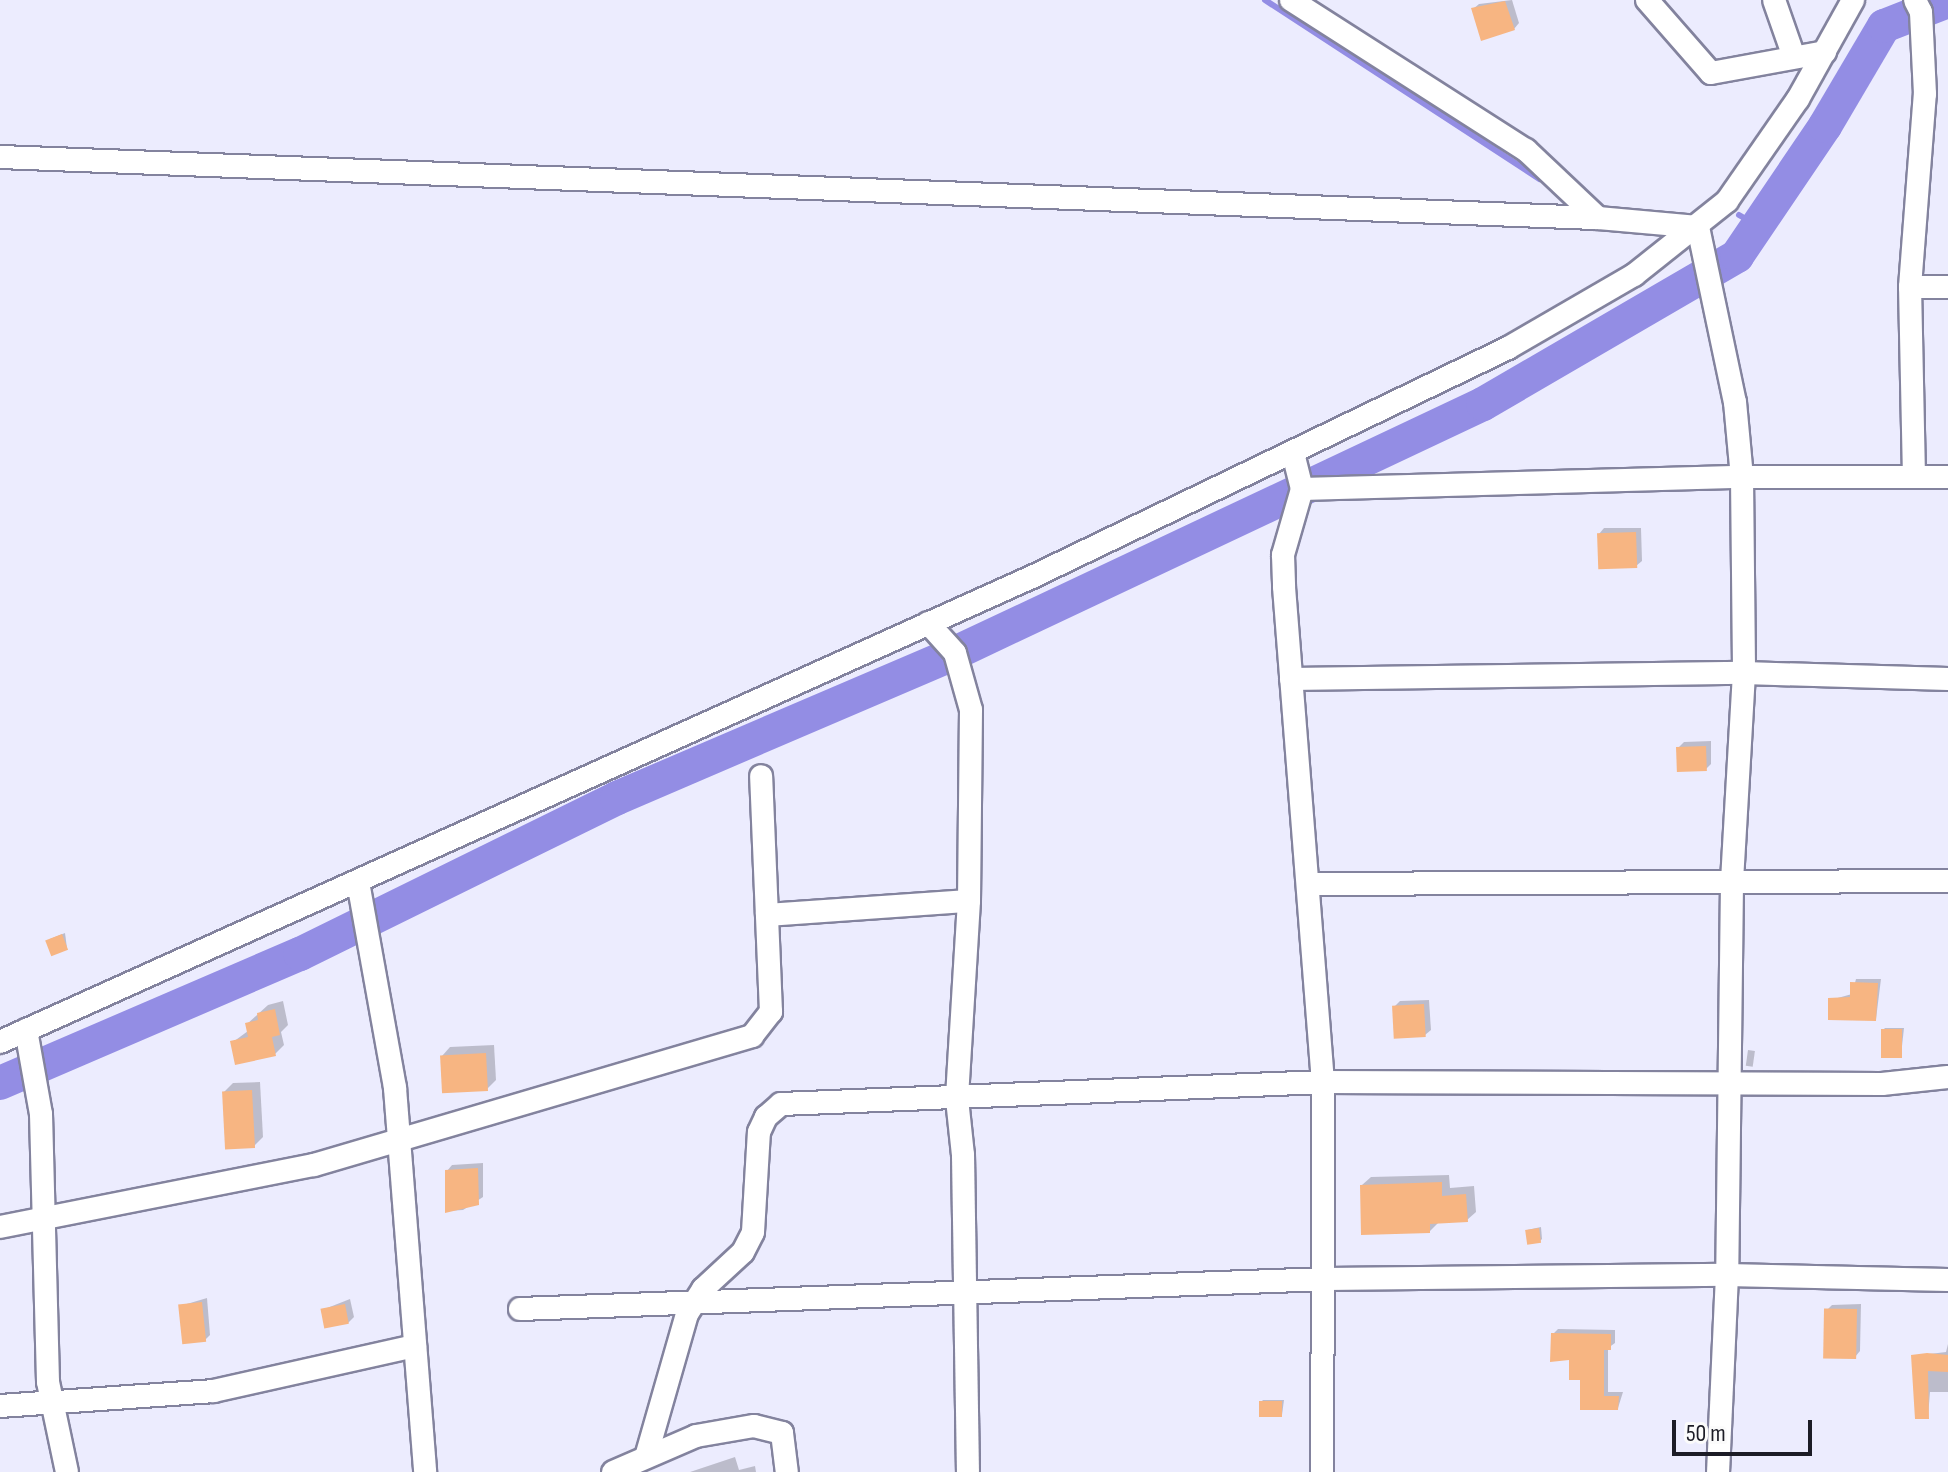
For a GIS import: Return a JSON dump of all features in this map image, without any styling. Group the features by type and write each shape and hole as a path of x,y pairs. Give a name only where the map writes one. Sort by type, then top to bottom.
{"street":[{"path":"1291,0 1526,150 1598,218"},
{"path":"1647,0 1711,73 1825,52"},
{"path":"1774,0 1794,57"},
{"path":"0,1042 928,623 1293,453 1508,348 1634,275 1698,227 1742,183 1825,52 1853,0"},
{"path":"1914,477 1910,287 1925,94 1921,12 1915,0"},
{"path":"1925,94 1948,94"},
{"path":"0,157 1598,218 1698,227"},
{"path":"1698,227 1735,402 1742,477 1744,673 1732,883 1727,1081 1727,1275 1718,1472"},
{"path":"1910,287 1948,287"},
{"path":"1293,453 1302,489 1283,555 1323,1082 1326,1279 1322,1472"},
{"path":"1302,489 1742,477 1948,477"},
{"path":"928,623 955,653 971,710 969,901 957,1099 968,1472"},
{"path":"1291,679 1744,673 1948,679"},
{"path":"0,1227 238,1184 752,1036 771,1012 761,776"},
{"path":"1309,884 1948,881"},
{"path":"358,882 390,1047 425,1472"},
{"path":"767,915 969,901"},
{"path":"26,1030 41,1114 52,1405 67,1472"},
{"path":"646,1457 693,1302 736,1261 753,1232 759,1132 771,1111 781,1104 1323,1082 1727,1081 1882,1084 1948,1077"},
{"path":"520,1309 965,1289 1326,1279 1727,1275 1948,1280"},
{"path":"0,1406 52,1405 264,1382 415,1346"},
{"path":"613,1472 715,1431 773,1427 786,1440 787,1472"}],"building":[{"path":"1505,1 1515,30 1481,41 1471,8"},
{"path":"1636,532 1637,568 1598,569 1597,533"},
{"path":"1706,746 1707,771 1677,772 1676,747"},
{"path":"62,934 68,950 51,956 45,940"},
{"path":"1850,982 1878,983 1876,1021 1828,1020 1828,998 1850,997"},
{"path":"1424,1004 1426,1037 1394,1039 1392,1006"},
{"path":"275,1009 280,1035 272,1037 276,1056 235,1065 230,1041 248,1037 245,1023 258,1020 257,1013"},
{"path":"1881,1029 1902,1029 1902,1058 1881,1058"},
{"path":"486,1053 488,1091 442,1093 440,1055"},
{"path":"252,1090 255,1148 225,1149 222,1092"},
{"path":"478,1168 479,1205 445,1213 445,1170"},
{"path":"1442,1182 1442,1196 1466,1194 1468,1222 1430,1224 1430,1233 1361,1235 1360,1185"},
{"path":"1539,1228 1541,1243 1527,1245 1525,1230"},
{"path":"202,1302 206,1342 182,1344 178,1305"},
{"path":"345,1304 349,1324 324,1328 320,1309"},
{"path":"1824,1308 1857,1309 1856,1359 1823,1358"},
{"path":"1551,1333 1611,1334 1611,1350 1604,1350 1604,1396 1619,1396 1618,1410 1580,1410 1580,1380 1569,1380 1569,1360 1550,1362"},
{"path":"1911,1355 1948,1355 1948,1372 1928,1371 1929,1419 1915,1419"},
{"path":"1259,1401 1282,1401 1282,1417 1259,1417"}],"waterway":[{"path":"1265,0 1540,179"},
{"path":"0,1083 300,954 617,798 955,653 1483,404 1737,256 1825,126 1884,26 1948,1"},
{"path":"1739,215 1758,226"}]}
